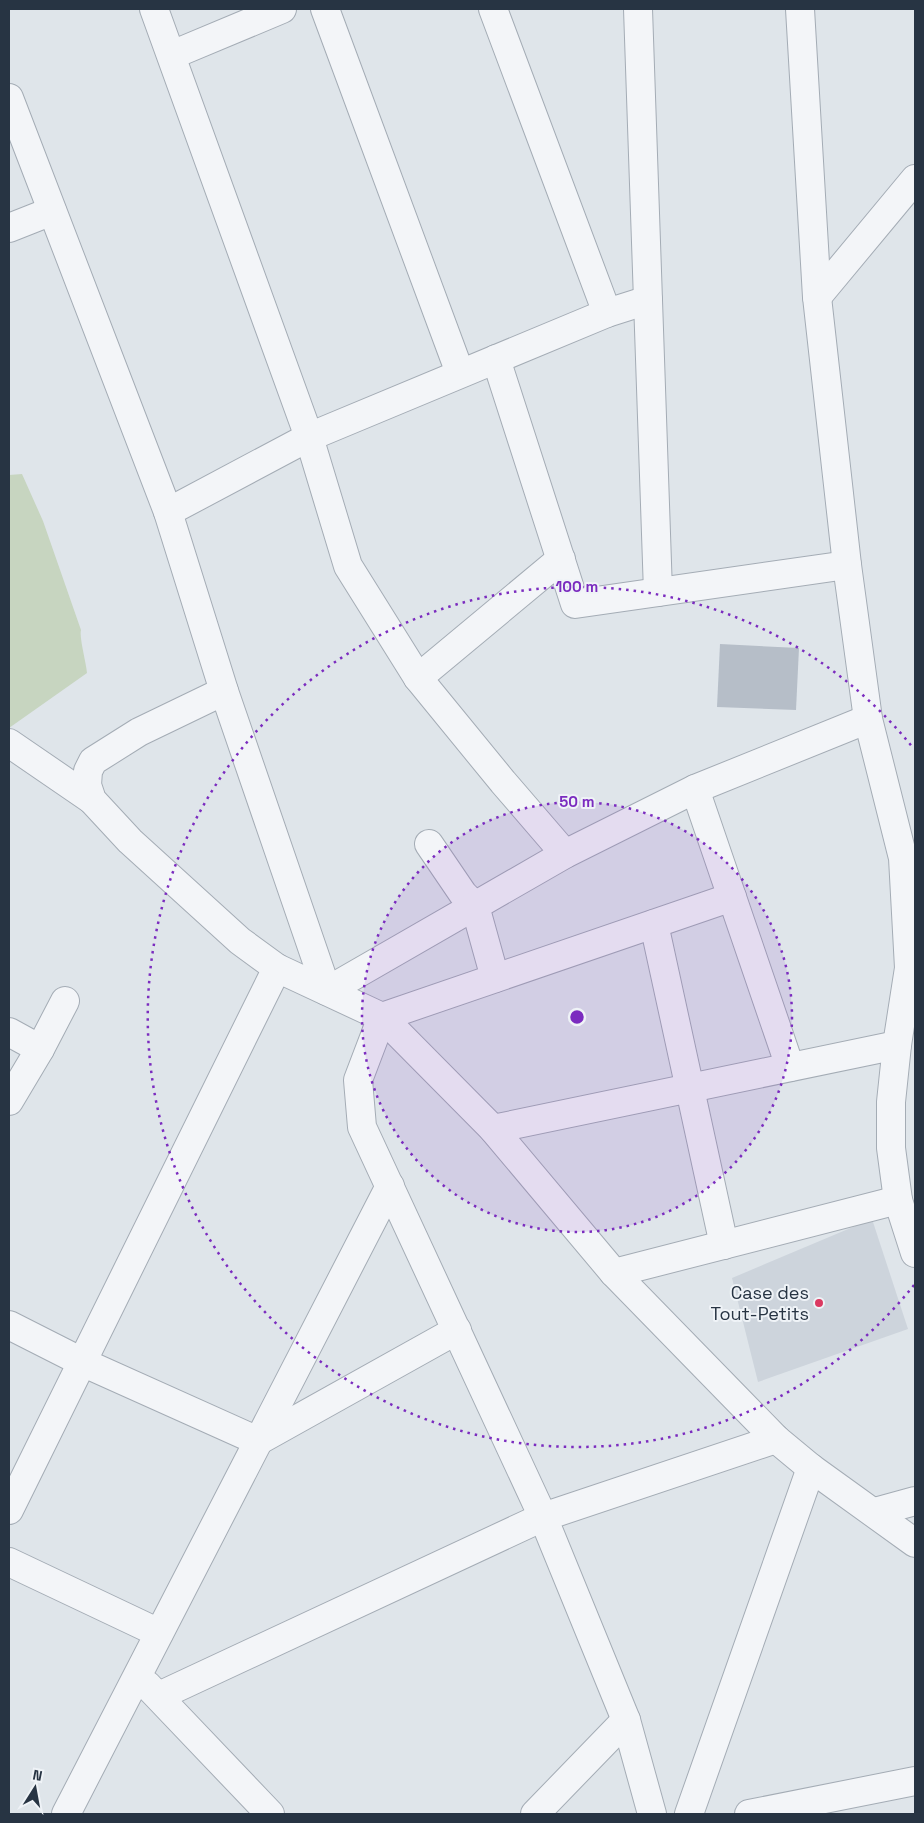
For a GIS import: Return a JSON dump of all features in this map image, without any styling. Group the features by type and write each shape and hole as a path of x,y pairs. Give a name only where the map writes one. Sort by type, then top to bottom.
{"street":[{"path":"154,9 309,437 348,566 418,678 565,854"},
{"path":"172,55 282,9"},
{"path":"325,9 460,373"},
{"path":"493,9 607,313"},
{"path":"638,9 658,592"},
{"path":"800,9 817,297 847,565 868,719 909,855 910,968 898,1044 892,1102 891,1148 898,1200 915,1254"},
{"path":"9,98 168,512 224,691 327,991"},
{"path":"817,297 915,179"},
{"path":"9,228 52,211"},
{"path":"168,512 309,437 607,313 648,300"},
{"path":"496,359 575,604 847,565"},
{"path":"418,678 561,559"},
{"path":"92,800 87,785 88,771 94,761 139,732 224,691"},
{"path":"327,991 565,854 695,790 868,719"},
{"path":"9,743 92,800 130,841 240,941 277,968 382,1016 493,1129 614,1273 776,1439 811,1468 915,1543"},
{"path":"695,790 790,1067"},
{"path":"429,844 463,894 475,906 495,978"},
{"path":"382,1016 732,897"},
{"path":"654,924 724,1244"},
{"path":"9,1510 277,968"},
{"path":"9,1100 40,1050 65,1001"},
{"path":"382,1016 358,1080 362,1127 543,1517 626,1720 652,1814"},
{"path":"9,1032 40,1050"},
{"path":"493,1129 898,1044"},
{"path":"66,1814 390,1186"},
{"path":"614,1273 898,1200"},
{"path":"9,1324 82,1362 258,1441"},
{"path":"258,1441 456,1330"},
{"path":"159,1696 543,1517 776,1439"},
{"path":"689,1814 811,1468"},
{"path":"874,1512 915,1501"},
{"path":"9,1562 159,1633"},
{"path":"137,1676 159,1696 270,1814"},
{"path":"535,1814 626,1720"},
{"path":"749,1814 915,1781"}],"shaded area":[{"name":"Case des Tout-Petits","path":"872,1219 908,1329 758,1382 732,1278"}],"green space":[{"path":"22,474 43,521 81,630 87,673 9,728 9,475"}],"building":[{"path":"720,644 799,648 796,710 717,707"}],"place":[{"name":"Case des Tout-Petits","path":"819,1303"}]}
